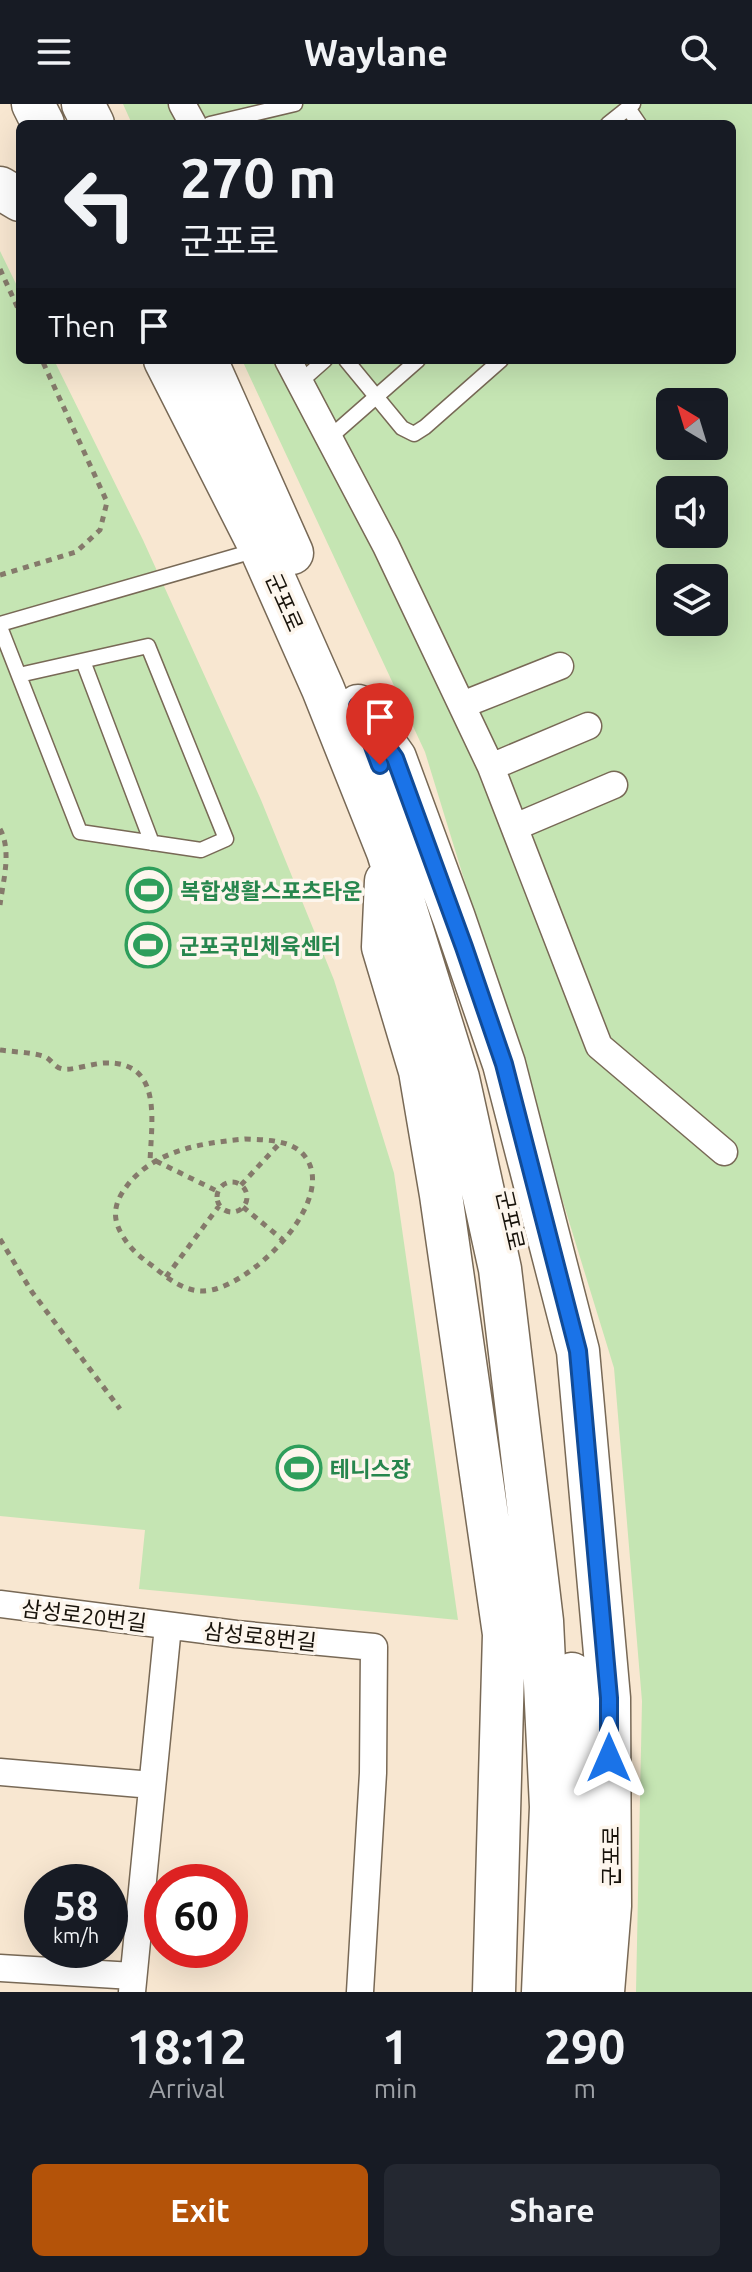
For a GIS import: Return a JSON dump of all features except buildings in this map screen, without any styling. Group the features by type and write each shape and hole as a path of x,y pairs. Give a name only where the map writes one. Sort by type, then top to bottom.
{"main road":[{"name":"군포로","path":"167,364 261,549 323,689 388,852 458,1078 500,1269 542,1621 551,1807 543,1992"},
{"path":"184,364 230,453 256,468"},
{"name":"군포로","path":"208,364 358,706 434,910 526,1284 556,1488 582,1807 580,1910 572,1992"},
{"name":"군포로","path":"358,706 395,758 504,1064 578,1351 609,1698 610,1906 603,1992"},
{"name":"군포로","path":"388,852 383,947 420,1071 441,1195 504,1634 494,1992"}],"street":[{"path":"294,372 386,546 491,767 599,1046 724,1152"},
{"path":"462,705 560,666"},
{"path":"491,767 588,726"},
{"path":"515,827 614,785"},
{"name":"삼성로20번길","path":"0,1604 168,1626"},
{"path":"0,1968 132,1984 168,1626"},
{"name":"삼성로8번길","path":"168,1626 374,1647 373,1773 360,1992"},
{"path":"0,1772 152,1785"}],"lane":[{"path":"227,120 295,104"},
{"path":"613,120 630,106"},
{"path":"294,372 315,364"},
{"path":"349,364 402,428 414,434 496,364"},
{"path":"328,439 413,364"},
{"path":"19,675 148,646 226,839 201,850 80,832 19,675 0,626 261,549"},
{"path":"83,661 152,843"}],"path":[{"path":"0,269 16,304"},
{"path":"0,575 76,552 100,530 107,502 44,364"},
{"path":"0,829 6,861 0,905"},
{"path":"0,1050 46,1056 63,1070 105,1063 134,1068 146,1081 150,1098 153,1162"},
{"path":"245,1139 280,1143 297,1149 310,1166 312,1178 307,1204 274,1252 257,1266 218,1288 204,1291 189,1289 166,1277 132,1250 119,1230 115,1209 125,1188 136,1174 153,1162 213,1142 245,1139"},
{"path":"241,1185 280,1143"},
{"path":"153,1162 217,1191"},
{"path":"234,1181 241,1185 247,1195 243,1207 232,1213 223,1210 219,1206 217,1191 224,1183 234,1181"},
{"path":"166,1277 219,1206"},
{"path":"243,1207 283,1240"},
{"path":"0,1239 32,1292 120,1409"}],"green space":[{"path":"123,104 752,104 752,1992 636,1992 642,1701 614,1368 425,752 244,364 736,364 736,120 130,120"},
{"name":"복합생활스포츠타운","path":"0,251 16,284 16,364 56,364 143,540 261,800 334,980 394,1173 458,1620 139,1589 145,1530 0,1516"}],"place":[{"name":"복합생활스포츠타운","path":"149,890"},
{"name":"군포국민체육센터","path":"148,945"},
{"name":"테니스장","path":"299,1468"}],"route":[{"path":"380,765 358,706 395,758 504,1064 578,1351 609,1698 609,1758"}]}
